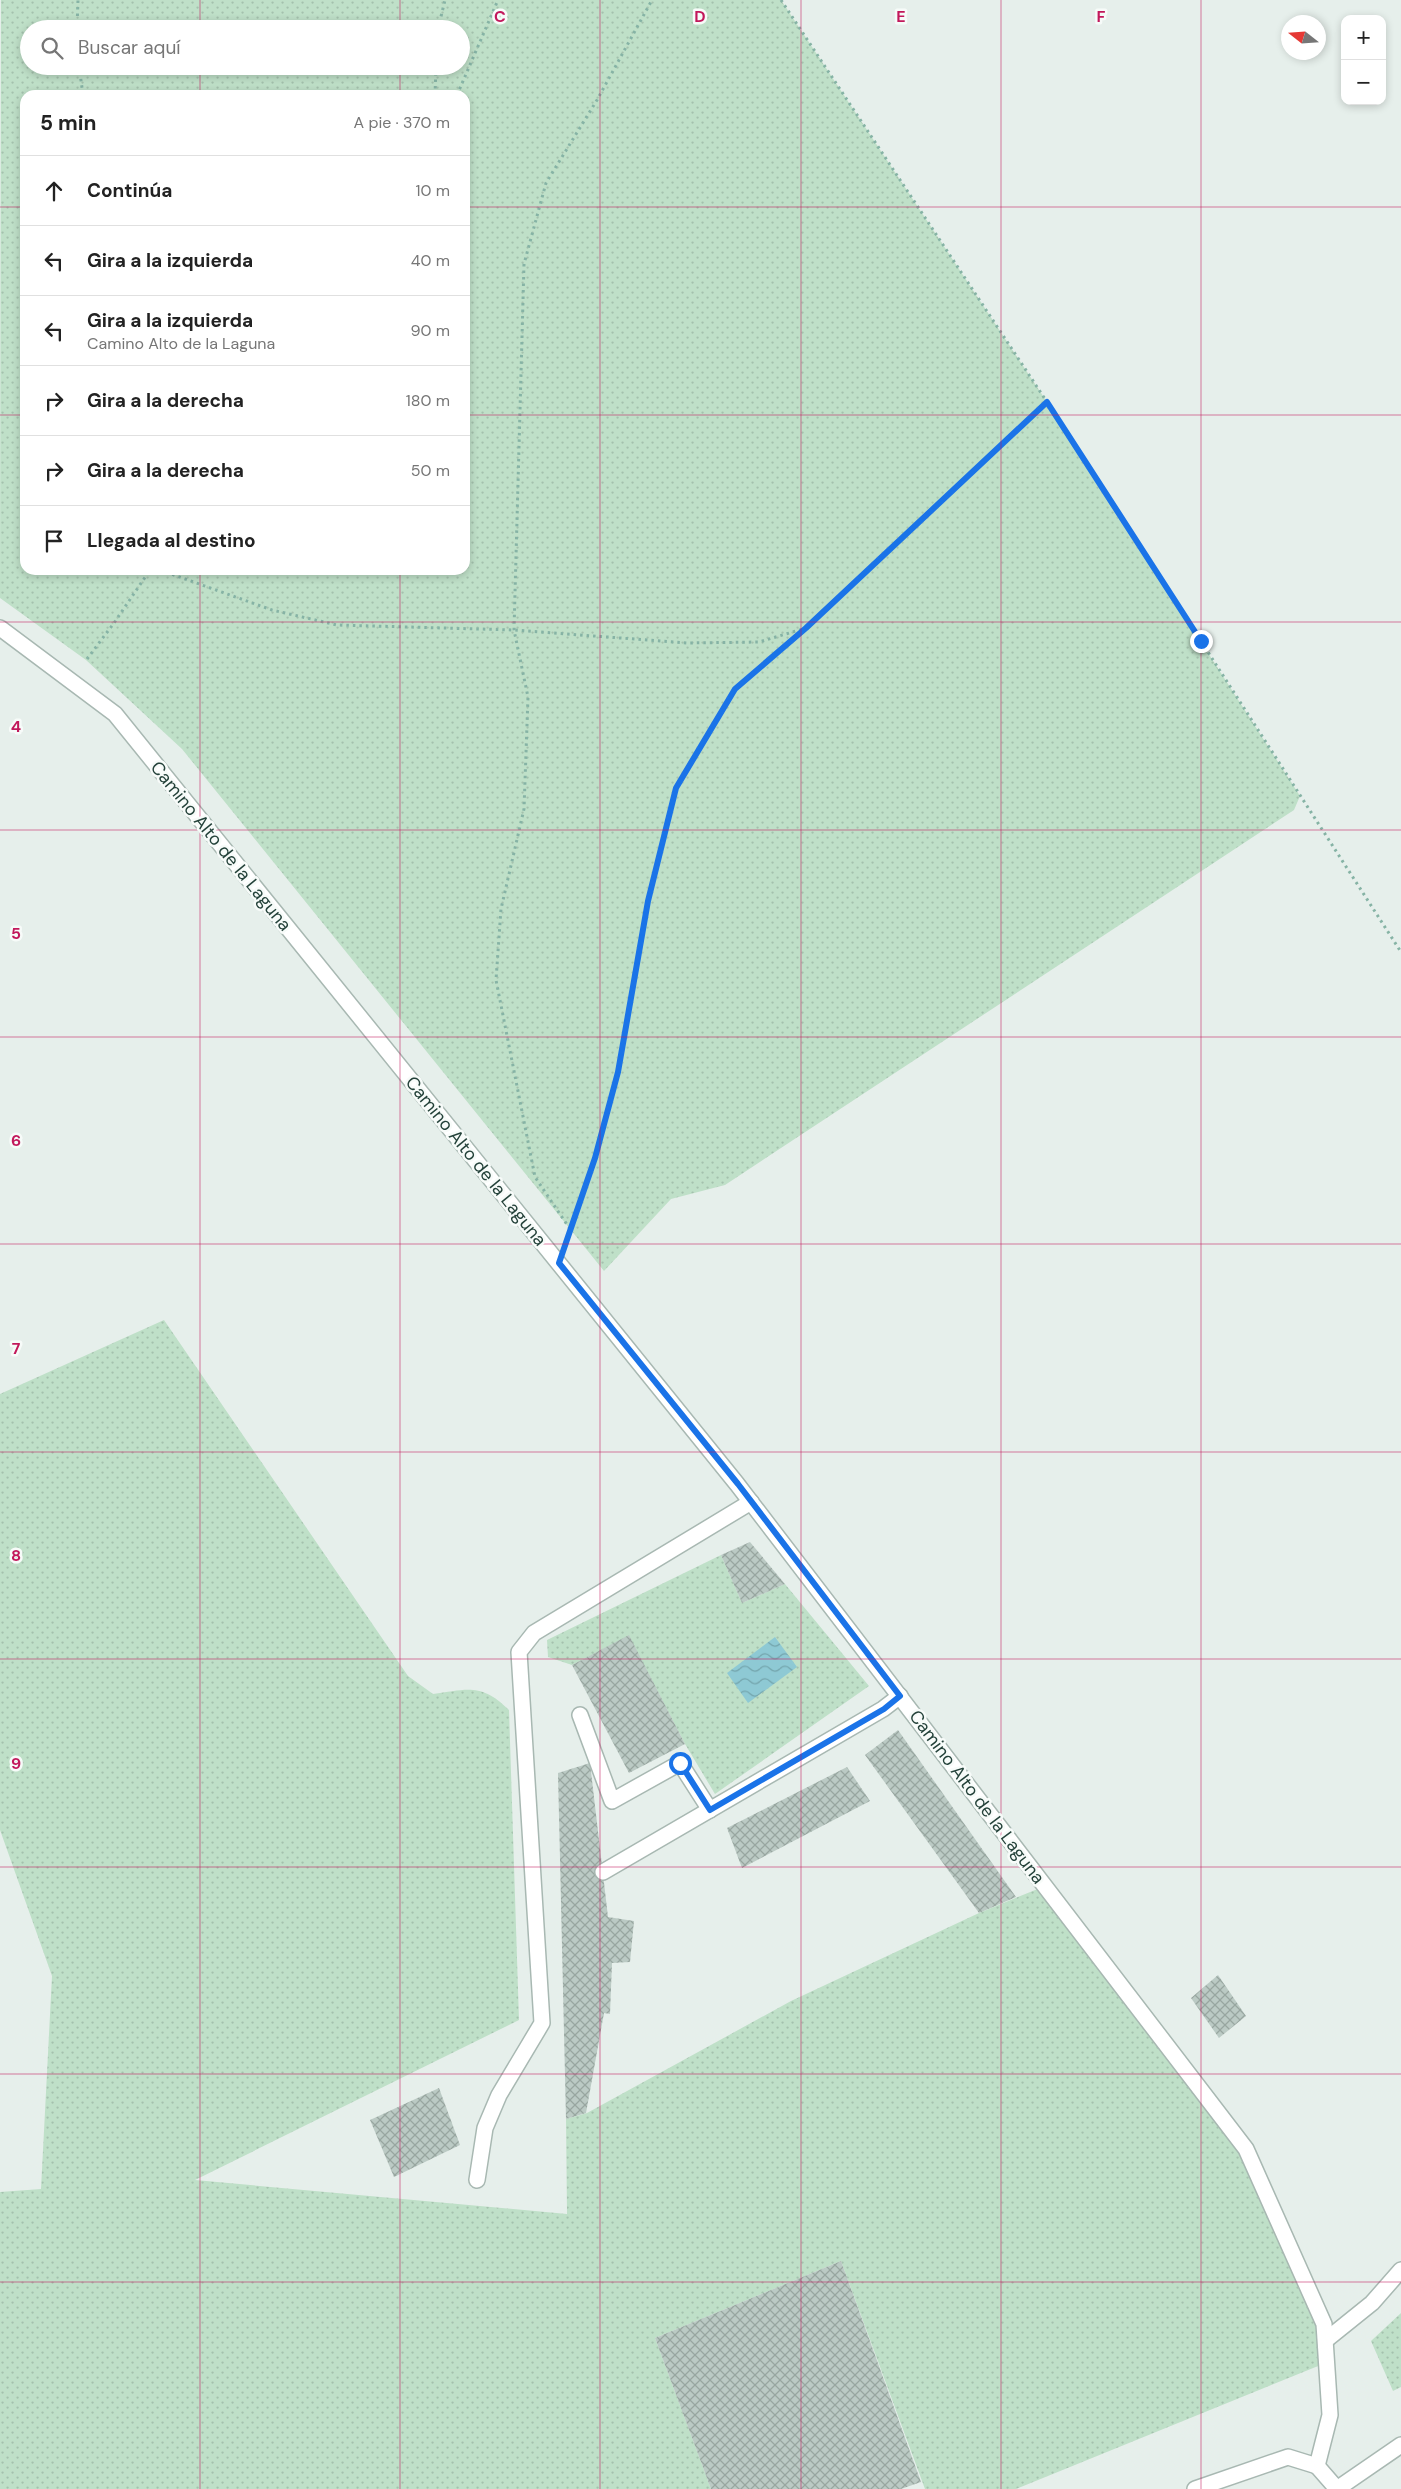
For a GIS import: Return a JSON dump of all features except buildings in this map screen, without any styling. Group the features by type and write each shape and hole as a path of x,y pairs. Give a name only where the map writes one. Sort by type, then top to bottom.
{"street":[{"name":"Camino Alto de la Laguna","path":"0,628 114,714 751,1502 1246,2149 1324,2324 1330,2415 1318,2466"},
{"path":"477,2180 485,2128 499,2095 542,2023 519,1652 534,1633 751,1502"},
{"path":"603,1872 884,1709 900,1696"},
{"path":"580,1715 612,1801 680,1763 710,1810"},
{"path":"1326,2340 1372,2303 1401,2270"},
{"path":"1195,2489 1288,2457 1318,2466 1337,2489 1401,2445"}],"path":[{"path":"77,20 78,0"},
{"path":"440,20 445,0"},
{"path":"470,65 498,0"},
{"path":"570,1229 535,1177 496,980 501,909 524,809 528,698 514,630 524,264 546,183 597,100 652,0"},
{"path":"781,0 1047,402 1401,952"},
{"path":"80,75 82,90"},
{"path":"435,90 436,75"},
{"path":"459,90 466,75"},
{"path":"559,1263 595,1158 618,1072 648,901 676,788 735,689 806,628 1047,402"},
{"path":"70,681 114,623 147,575"},
{"path":"174,575 272,610 337,625 514,630 687,643 759,642 806,628"}],"green space":[{"path":"1,0 781,0 1047,402 1300,796 1294,810 725,1185 671,1199 604,1271 182,749 86,660 0,598"},
{"path":"164,1320 408,1676 433,1694 474,1690 491,1695 509,1710 519,2020 195,2180 567,2214 566,2119 587,2113 791,2001 979,1913 1045,1886 1246,2149 1290,2241 1328,2362 1016,2489 925,2489 841,2261 655,2338 711,2489 0,2489 0,2192 41,2189 52,1976 0,1830 0,1394"},
{"path":"721,1555 742,1603 785,1584 869,1686 715,1794 685,1744 629,1636 572,1665 548,1657 547,1640"},
{"path":"1401,2313 1401,2387 1393,2391 1371,2341"}],"water":[{"path":"775,1637 797,1667 748,1703 727,1673"}],"route":[{"path":"680,1763 710,1810 884,1709 900,1696 738,1484 559,1263 595,1158 618,1072 648,901 676,788 735,689 806,628 1047,402 1201,641"}]}
